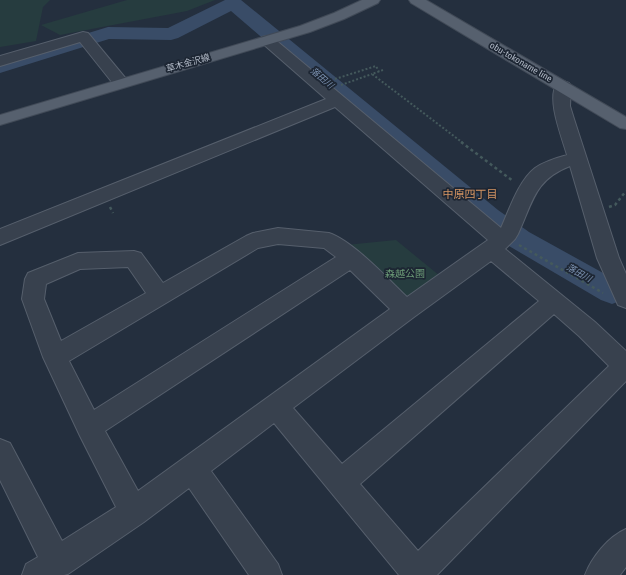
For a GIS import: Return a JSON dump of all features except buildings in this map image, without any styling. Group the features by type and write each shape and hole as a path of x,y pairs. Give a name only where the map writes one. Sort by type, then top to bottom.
{"main road":[{"name":"草木金沢線","path":"0,120 322,23 355,10 373,0"},
{"name":"obu-tokoname line","path":"416,0 626,124"}],"street":[{"path":"0,61 83,36 121,83"},
{"path":"267,40 499,242 505,259 587,329 626,366 419,574 276,407"},
{"path":"563,86 562,106 577,158 608,258 626,299"},
{"path":"0,237 327,92"},
{"path":"0,452 47,569 134,512 499,242 508,234 528,192 538,175 562,163 577,158"},
{"path":"55,357 253,241 278,236 329,241 351,258 406,310"},
{"path":"89,427 351,258"},
{"path":"134,512 89,427 55,357 33,299 36,279 78,260 134,259 160,296"},
{"path":"340,483 554,301"},
{"path":"193,469 268,575"},
{"path":"600,575 626,544"}],"path":[{"path":"327,92 370,67 376,66 379,72"},
{"path":"327,92 383,70"},
{"path":"372,74 528,192"},
{"path":"499,242 605,294"}],"green space":[{"path":"0,0 50,0 43,7 36,41 0,47"},
{"path":"127,0 215,0 187,11 60,35 41,25"},
{"name":"森越公園","path":"396,240 440,276 414,296 401,295 346,245"}],"waterway":[{"name":"落田川","path":"0,67 108,33 171,34 233,3 488,217 519,239 612,292"}],"district":[{"name":"中原四丁目","path":"470,194"}]}
